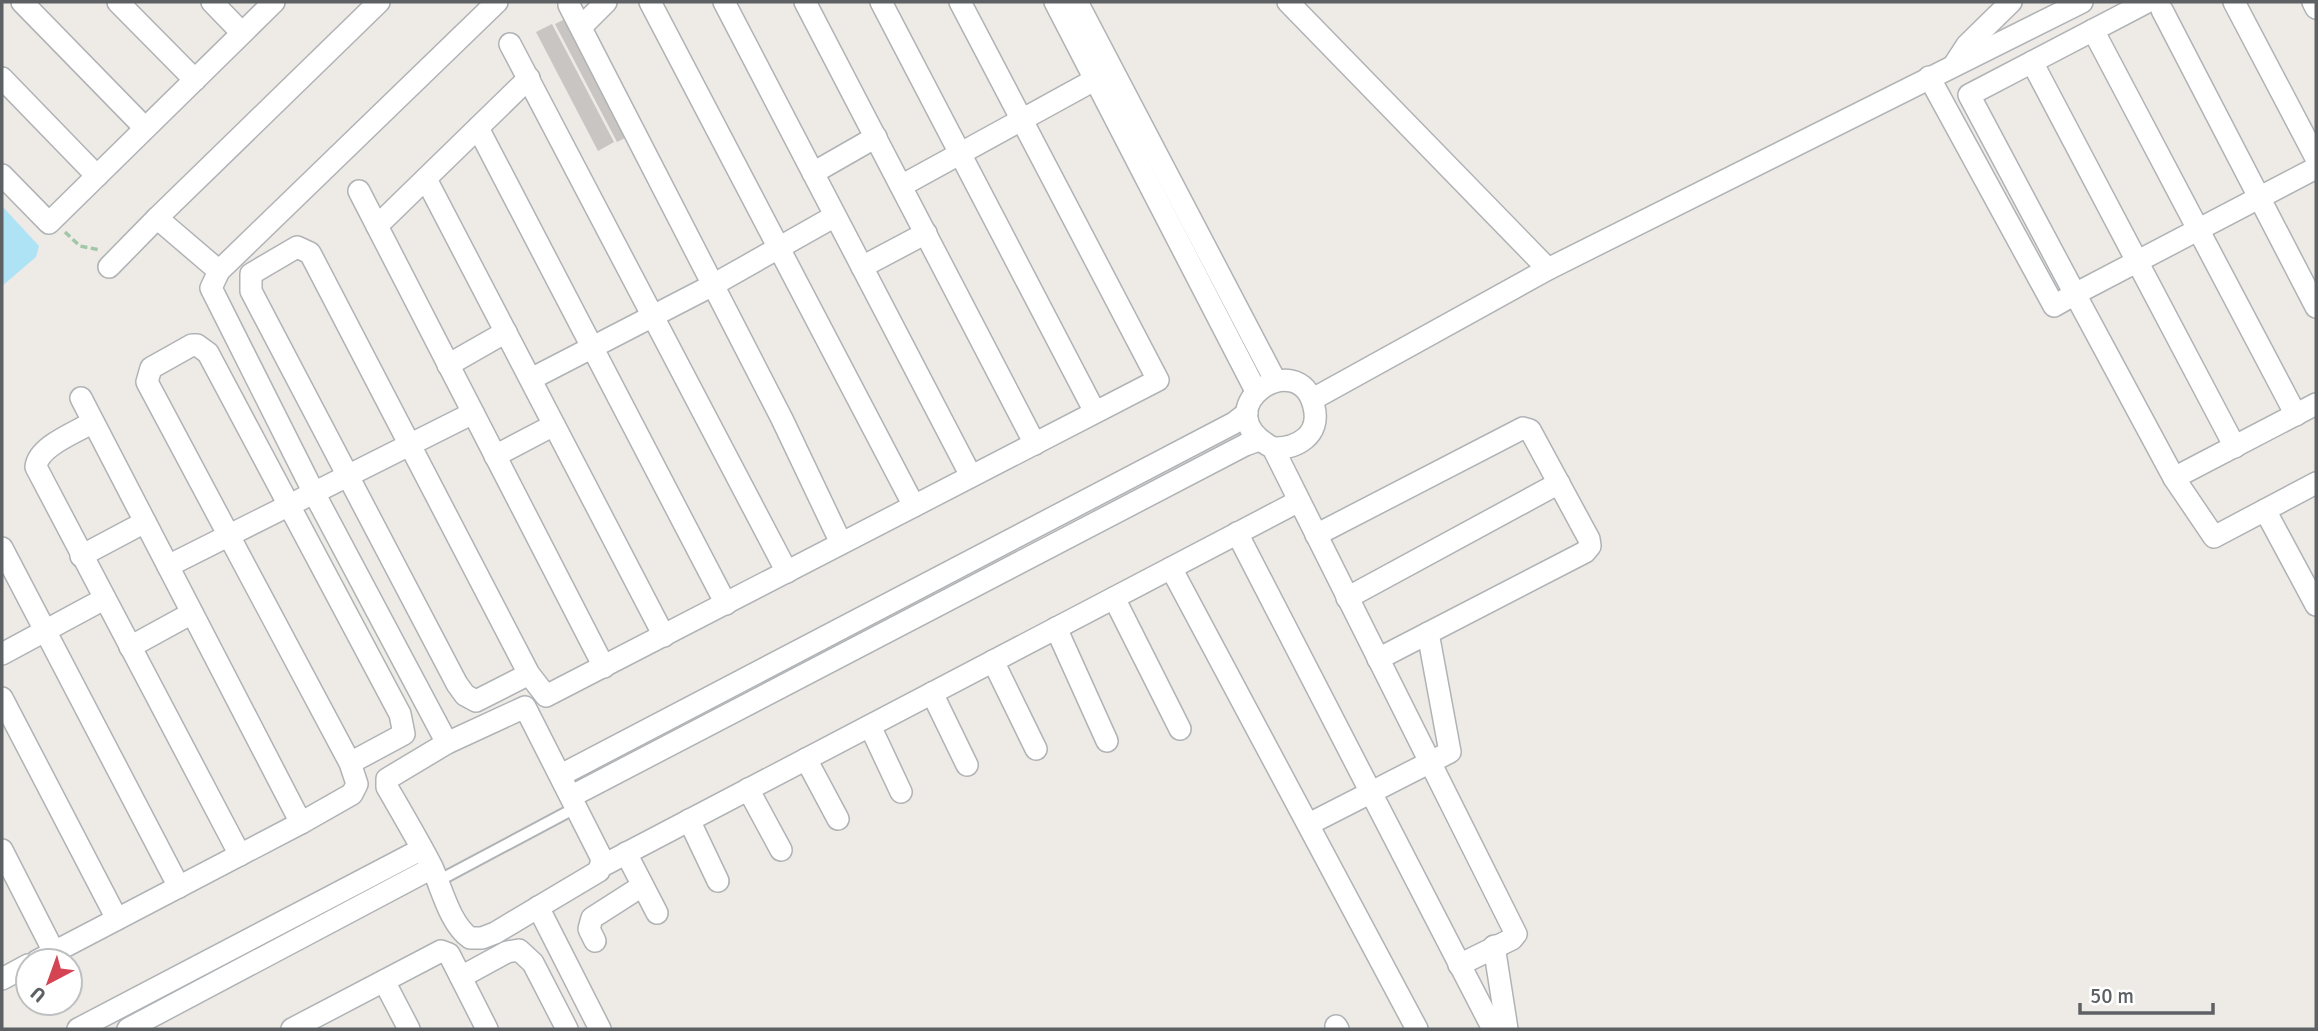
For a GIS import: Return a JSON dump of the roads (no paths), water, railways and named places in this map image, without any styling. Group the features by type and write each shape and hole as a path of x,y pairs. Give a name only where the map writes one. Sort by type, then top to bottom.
{"street":[{"path":"22,2 145,128"},
{"path":"118,2 195,80"},
{"path":"212,2 242,33"},
{"path":"2,175 49,223 274,2"},
{"path":"116,261 379,2"},
{"path":"447,743 313,491 213,292 212,284 219,271 497,2"},
{"path":"581,27 606,2"},
{"path":"650,2 914,506"},
{"path":"724,2 971,477"},
{"path":"805,2 1035,444"},
{"path":"881,2 1095,412"},
{"path":"529,674 476,701 466,695 249,287 253,272 297,247 310,253 529,674 546,696 1158,380 960,2"},
{"path":"1055,2 1104,74 1275,380"},
{"path":"1077,2 1104,74 1256,391"},
{"path":"1288,2 1548,269"},
{"path":"1952,68 1967,45 2011,2"},
{"path":"1313,399 1548,269 2082,2"},
{"path":"2234,2 2316,158"},
{"path":"2313,2 2316,8"},
{"path":"2316,307 2161,4 2093,30 1969,95 2174,478 2214,537 2316,483"},
{"path":"569,5 782,419 841,543"},
{"path":"2093,30 2296,415"},
{"path":"510,44 787,572"},
{"path":"2032,62 2235,447"},
{"path":"901,186 1104,74"},
{"path":"1929,77 2054,306 2316,168"},
{"path":"2,78 97,176"},
{"path":"377,226 529,78"},
{"path":"478,128 726,604"},
{"path":"813,173 876,137"},
{"path":"426,179 664,636"},
{"path":"359,191 604,667"},
{"path":"531,379 713,285 835,216"},
{"path":"157,218 219,271"},
{"path":"862,267 926,233"},
{"path":"448,365 506,332"},
{"path":"63,947 301,823 352,793 358,781 148,382 147,375 151,368 192,345 208,353 392,696 405,728 398,739 350,763"},
{"path":"561,775 1234,423 1247,413 1256,391 1275,380 1290,380 1303,387 1313,399 1316,415 1312,430 1303,442 1288,448 1245,444 574,801"},
{"path":"81,398 301,823"},
{"path":"2174,478 2316,404"},
{"path":"168,566 473,413"},
{"path":"1247,413 1250,428 1266,444 1299,501 1516,933 1512,939 1460,965"},
{"path":"93,422 47,449 36,463 104,599 240,855"},
{"path":"495,456 554,425"},
{"path":"1316,535 1523,428 1530,430 1589,539 1587,551 1378,659"},
{"path":"1348,598 1559,483"},
{"path":"602,866 602,859 574,801 525,708 447,743 387,779 387,787 430,866 460,929 470,938 482,938 495,933 626,853 1299,501"},
{"path":"2265,510 2316,605"},
{"path":"82,556 145,522"},
{"path":"1237,533 1493,1029"},
{"path":"2,548 178,887"},
{"path":"1171,568 1417,1029"},
{"path":"1114,598 1180,729"},
{"path":"2,654 104,599"},
{"path":"130,647 192,613"},
{"path":"1056,628 1107,741"},
{"path":"1309,824 1448,754 1451,745 1429,633"},
{"path":"993,661 1036,749"},
{"path":"932,693 967,765"},
{"path":"2,698 117,919"},
{"path":"870,726 901,792"},
{"path":"806,759 838,819"},
{"path":"748,789 781,850"},
{"path":"689,820 718,881"},
{"path":"2,850 41,947"},
{"path":"626,853 657,913"},
{"path":"78,1029 118,1020 430,866"},
{"path":"128,1029 430,866"},
{"path":"595,941 589,929 592,918 642,886"},
{"path":"538,907 600,1029"},
{"path":"1494,946 1507,1029"},
{"path":"461,977 508,952 520,950 533,963 567,1029"},
{"path":"292,1029 327,1021 384,981 441,951 449,954 487,1029"},
{"path":"384,981 409,1029"}],"lane":[{"path":"430,866 574,801"}],"water":[{"path":"2,206 39,246 36,257 2,286"}]}
